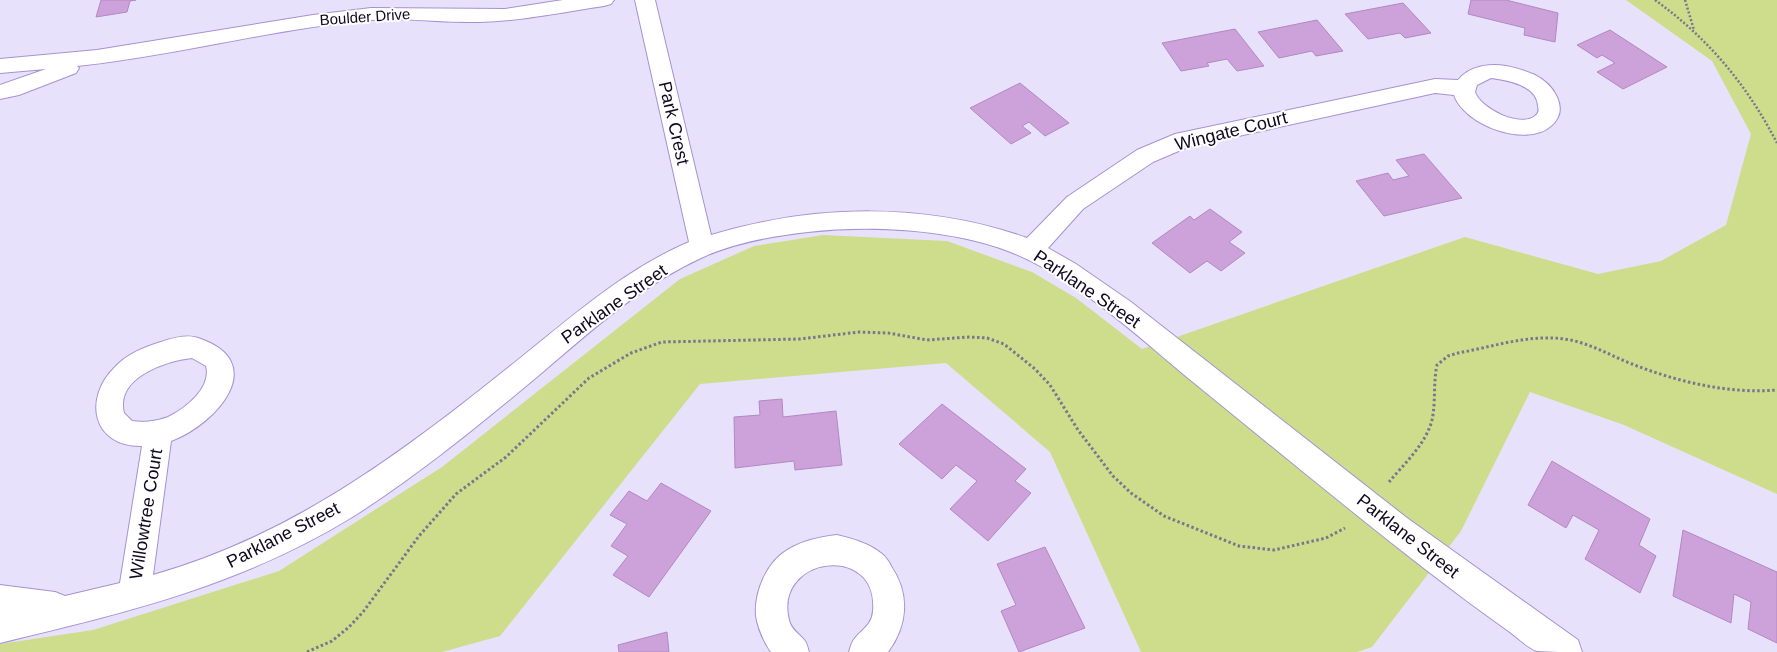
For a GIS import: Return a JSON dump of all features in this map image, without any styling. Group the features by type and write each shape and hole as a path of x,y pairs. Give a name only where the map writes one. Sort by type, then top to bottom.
{"street":[{"name":"Boulder Drive","path":"0,66 97,57 313,21 371,14 400,12 477,16 506,14 604,0"},
{"name":"Park Crest","path":"645,0 702,247"},
{"name":"Boulder Drive","path":"0,92 11,90 97,57"},
{"name":"Wingate Court","path":"1031,250 1075,203 1145,156 1184,140 1435,86 1464,88"},
{"name":"Parklane Street","path":"0,627 134,595 212,570 287,537 341,507 392,475 436,443 584,321 628,289 702,247 753,232 820,221 880,219 932,224 994,237 1031,250 1070,273 1122,309 1423,550 1509,614 1566,652"},
{"name":"Willowtree Court","path":"134,595 158,433"},
{"path":"793,652 784,645 773,625 771,603 778,581 792,563 812,552 834,549 856,554 874,566 886,585 890,607 884,629 865,652"},
{"name":"Parklane Street","path":"0,600 71,610"}],"path":[{"path":"1654,0 1695,30 1740,80 1767,122 1777,143"},
{"path":"1686,0 1695,30"},
{"path":"307,652 332,640 349,628 419,536 456,494 480,474 506,457 589,378 631,353 662,342 800,340 859,332 888,333 927,340 969,337 987,338 1004,344 1035,369 1050,386 1078,430 1113,476 1132,494 1164,516 1239,546 1274,550 1326,538 1355,523 1406,461 1428,428 1431,421 1432,390 1437,365 1448,356 1542,339 1563,339 1585,344 1666,375 1692,382 1761,393 1777,390"}],"green space":[{"path":"1626,0 1777,0 1777,494 1624,425 1530,392 1461,531 1372,647 1357,652 1141,652 1050,452 946,363 700,384 500,636 442,652 0,652 0,644 93,630 279,571 442,467 680,279 754,246 823,235 947,241 1032,272 1076,298 1142,349 1465,237 1598,274 1661,261 1726,225 1751,134 1712,61"}],"building":[{"path":"101,0 136,0 130,1 127,12 96,17"},
{"path":"1471,0 1506,0 1558,13 1555,42 1524,35 1525,28 1468,14"},
{"path":"1403,3 1431,33 1405,38 1400,33 1368,39 1345,14"},
{"path":"1317,20 1343,51 1316,56 1312,51 1279,58 1258,32"},
{"path":"1235,29 1264,66 1237,71 1227,59 1207,63 1209,66 1181,71 1162,43"},
{"path":"1610,30 1667,67 1623,89 1597,72 1615,63 1602,55 1597,58 1577,45"},
{"path":"1020,83 1069,123 1045,136 1029,122 1022,126 1031,133 1011,144 970,108"},
{"path":"1424,154 1462,198 1384,216 1356,181 1388,173 1393,180 1409,176 1396,160"},
{"path":"1210,209 1242,232 1229,242 1245,253 1221,271 1207,261 1190,273 1152,243 1190,216 1194,220"},
{"path":"782,399 783,417 836,411 842,465 795,470 794,461 735,468 734,417 760,415 759,401"},
{"path":"942,404 1026,469 1015,481 1031,493 988,541 950,509 977,481 956,465 942,479 899,444"},
{"path":"1552,461 1650,519 1639,545 1656,556 1640,593 1585,559 1599,530 1573,515 1566,528 1528,505"},
{"path":"661,483 711,511 649,597 613,575 628,556 611,546 627,524 610,515 629,491 647,501"},
{"path":"1683,530 1777,572 1777,643 1748,629 1751,602 1734,594 1731,623 1673,596"},
{"path":"1045,547 1085,628 1019,652 1001,611 1016,605 997,564"},
{"path":"667,632 669,652 619,652 618,645"}]}
